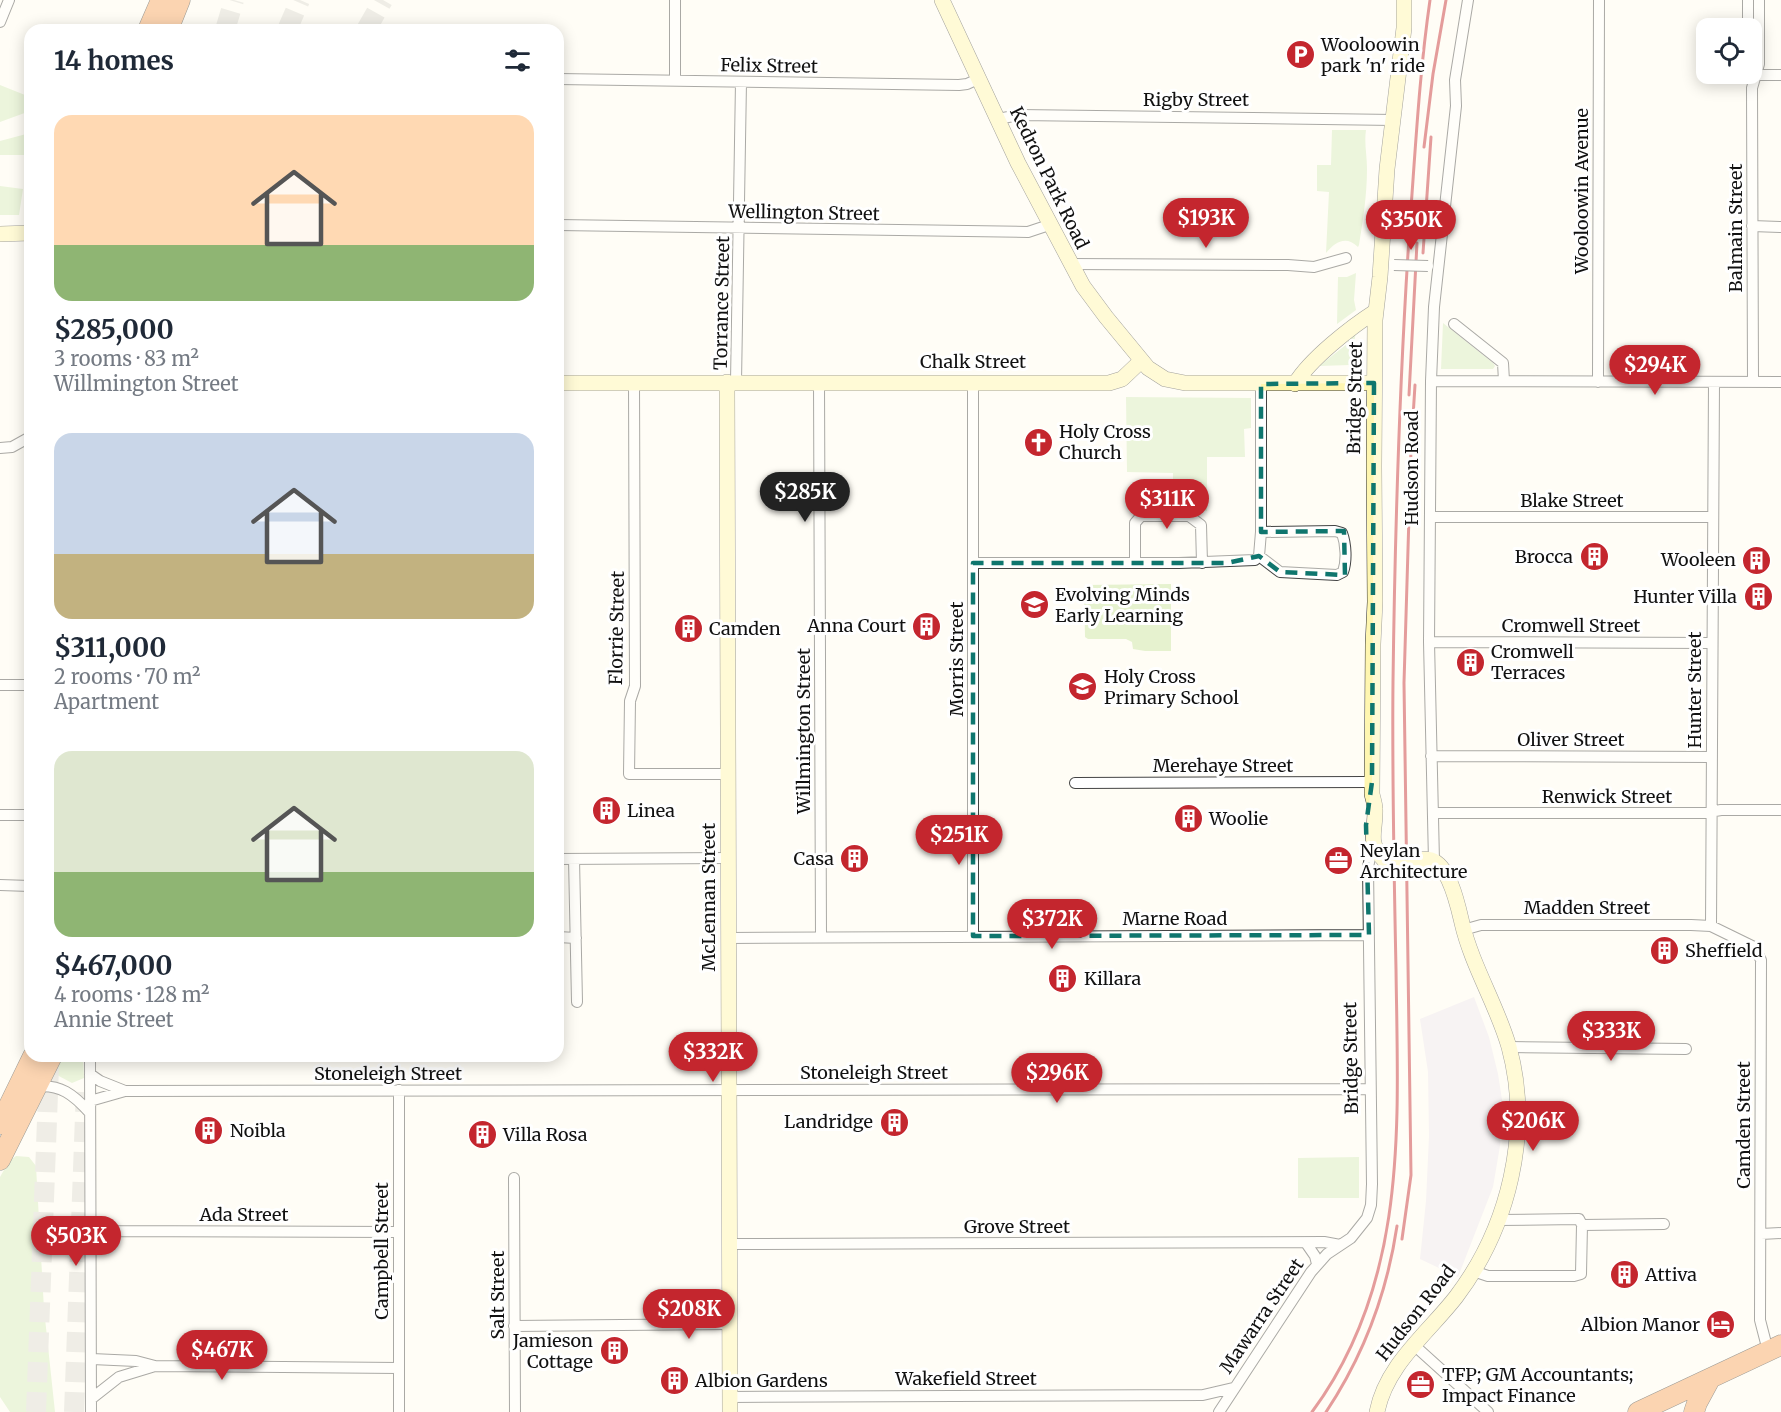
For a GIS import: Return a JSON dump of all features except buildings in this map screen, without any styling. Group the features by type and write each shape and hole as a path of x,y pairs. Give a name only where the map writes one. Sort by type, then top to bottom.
{"highway":[{"path":"151,24 161,0"},
{"path":"170,24 180,0"},
{"path":"0,1124 30,1062"},
{"path":"0,1160 49,1062"},
{"path":"1638,1412 1775,1348"},
{"path":"1694,1412 1710,1379"}],"street":[{"path":"0,22 9,0"},
{"path":"675,0 675,81"},
{"name":"Kedron Park Road","path":"942,0 978,79 1070,264 1095,304 1142,361"},
{"name":"Hudson Road","path":"1377,1412 1385,1386 1456,1297 1473,1271 1498,1220 1515,1160 1518,1133 1515,1079 1509,1047 1463,930 1458,904 1446,874 1432,865 1430,642 1431,381 1434,307 1456,106 1455,80 1468,0"},
{"name":"Wooloowin Avenue","path":"1598,382 1599,0"},
{"path":"1748,0 1748,18"},
{"name":"Balmain Street","path":"1758,0 1759,18"},
{"name":"Bridge Street","path":"1340,1245 1360,1228 1367,1218 1371,1205 1368,867 1378,860 1374,845 1375,808 1372,788 1375,602 1374,383 1376,311 1387,264 1387,169 1404,28 1404,2"},
{"path":"1762,74 1781,75"},
{"name":"Felix Street","path":"564,79 964,85 978,79"},
{"name":"Torrance Street","path":"732,382 740,229 741,82"},
{"name":"Balmain Street","path":"1753,84 1753,382"},
{"name":"Rigby Street","path":"998,119 1019,115 1394,120"},
{"name":"Wellington Street","path":"564,225 1028,232 1049,225"},
{"path":"1752,226 1781,227"},
{"path":"0,234 24,233"},
{"path":"1070,264 1266,264 1309,267 1346,258"},
{"path":"1387,264 1440,267"},
{"path":"1295,384 1304,369 1357,323 1376,311"},
{"path":"1454,324 1503,363 1504,381"},
{"path":"1142,361 1158,375 1175,382 1374,383"},
{"name":"Chalk Street","path":"564,383 1114,382 1122,379 1142,361"},
{"path":"1431,381 1781,382"},
{"name":"Florrie Street","path":"634,382 635,686 630,700 629,774 728,774"},
{"name":"McLennan Street","path":"730,1404 728,774 732,382"},
{"name":"Willmington Street","path":"819,382 821,937"},
{"name":"Morris Street","path":"973,382 973,936"},
{"name":"Hunter Street","path":"1711,926 1714,382"},
{"path":"973,563 1202,563 1254,560 1259,556 1261,532 1261,384"},
{"path":"0,448 12,447 24,440"},
{"path":"1135,563 1135,523 1141,516 1189,516 1201,525 1202,563"},
{"name":"Blake Street","path":"1432,518 1713,517"},
{"path":"1259,556 1280,572 1337,575 1345,568 1342,533 1335,531 1261,532"},
{"name":"Cromwell Street","path":"1430,642 1712,643"},
{"path":"0,685 24,685"},
{"name":"Oliver Street","path":"1431,756 1712,757"},
{"name":"Merehaye Street","path":"1074,783 1372,788"},
{"name":"Renwick Street","path":"1433,813 1703,813 1725,810 1781,810"},
{"path":"0,815 24,815"},
{"path":"564,859 729,858"},
{"path":"574,859 577,1002"},
{"path":"1378,860 1413,862 1424,859 1432,865"},
{"path":"0,885 24,886"},
{"name":"Madden Street","path":"1463,930 1486,924 1711,926"},
{"name":"Camden Street","path":"1711,926 1754,947 1761,960 1760,1320 1775,1348"},
{"name":"Marne Road","path":"729,938 1369,935"},
{"path":"564,937 576,938"},
{"path":"1509,1047 1686,1049"},
{"path":"90,1062 91,1412"},
{"name":"Stoneleigh Street","path":"90,1074 100,1081 125,1090 1370,1089"},
{"path":"14,1095 36,1087 53,1086 67,1091 90,1107"},
{"name":"Stoneleigh Street","path":"90,1107 125,1090"},
{"name":"Campbell Street","path":"399,1090 399,1412"},
{"name":"Salt Street","path":"514,1178 515,1412"},
{"path":"1473,1271 1488,1276 1578,1276 1582,1268 1581,1221 1577,1219 1498,1220"},
{"path":"1582,1225 1664,1224"},
{"name":"Ada Street","path":"90,1231 398,1232"},
{"path":"1761,1234 1781,1233"},
{"name":"Grove Street","path":"729,1244 1324,1242 1340,1245"},
{"path":"1306,1243 1317,1264"},
{"name":"Mawarra Street","path":"1217,1412 1317,1264 1340,1245"},
{"path":"514,1326 729,1324"},
{"path":"1415,1346 1488,1412"},
{"path":"92,1359 136,1361 155,1366 399,1368"},
{"path":"92,1399 119,1377 155,1366"},
{"name":"Wakefield Street","path":"730,1404 1203,1395 1233,1388"},
{"path":"1203,1395 1212,1402 1217,1412"}],"highlighted area":[{"path":"1374,383 1372,782 1366,825 1369,935 973,936 973,563 1227,563 1259,556 1280,572 1345,575 1344,531 1261,532 1261,384"}],"shaded area":[{"path":"1474,997 1489,1037 1503,1106 1500,1146 1493,1187 1458,1277 1420,1259 1429,1136 1428,1072 1420,1019"}],"green space":[{"path":"0,85 24,95 24,113 0,122"},
{"path":"1332,130 1366,130 1367,179 1358,247 1349,241 1341,241 1326,253 1329,192 1317,191 1317,165 1331,165"},
{"path":"24,135 24,155 0,155 0,141"},
{"path":"0,186 23,189 19,215 0,215"},
{"path":"1356,273 1354,300 1356,310 1337,324 1338,277 1347,277"},
{"path":"1443,323 1493,363 1495,366 1493,369 1441,369"},
{"path":"1356,332 1350,365 1319,366 1347,344"},
{"path":"1126,397 1251,398 1251,428 1244,429 1245,457 1207,457 1207,511 1173,508 1173,473 1127,472"},
{"path":"1171,584 1171,651 1133,649 1132,642 1126,639 1088,639 1085,637 1084,585"},
{"path":"60,1062 83,1062 84,1078 72,1083 55,1074"},
{"path":"16,1156 29,1157 36,1166 44,1309 55,1412 10,1412 0,1397 0,1177 9,1161"},
{"path":"1359,1157 1359,1198 1298,1198 1298,1158"}],"tunnel":[{"path":"227,24 234,0"},
{"path":"290,24 300,0"},
{"path":"369,24 383,0"},
{"path":"36,1412 49,1067"},
{"path":"74,1412 86,1089"}],"railway":[{"path":"1312,1412 1344,1362 1366,1309 1382,1255 1391,1200 1396,1143 1397,1027 1393,718 1397,504 1411,208 1421,78 1430,0"},
{"path":"1424,147 1433,74 1446,0"},
{"path":"1423,253 1431,137"},
{"path":"1409,395 1417,243"},
{"path":"1402,1239 1411,1175 1404,683 1415,385"},
{"path":"1326,1412 1352,1368 1372,1323 1387,1275 1397,1226"}],"place":[{"name":"Wooloowin park 'n' ride","path":"1300,55"},
{"name":"Holy Cross Church","path":"1038,442"},
{"name":"Brocca","path":"1594,557"},
{"name":"Wooleen","path":"1757,560"},
{"name":"Hunter Villa","path":"1758,597"},
{"name":"Evolving Minds Early Learning","path":"1034,605"},
{"name":"Anna Court","path":"927,626"},
{"name":"Camden","path":"688,629"},
{"name":"Cromwell Terraces","path":"1470,662"},
{"name":"Holy Cross Primary School","path":"1083,687"},
{"name":"Linea","path":"606,811"},
{"name":"Woolie","path":"1188,819"},
{"name":"Casa","path":"855,859"},
{"name":"Neylan Architecture","path":"1339,861"},
{"name":"Sheffield","path":"1664,951"},
{"name":"Killara","path":"1063,979"},
{"name":"Landridge","path":"894,1122"},
{"name":"Noibla","path":"209,1131"},
{"name":"Villa Rosa","path":"482,1135"},
{"name":"Attiva","path":"1624,1275"},
{"name":"Albion Manor","path":"1721,1325"},
{"name":"Jamieson Cottage","path":"614,1351"},
{"name":"Albion Gardens","path":"674,1381"},
{"name":"TFP; GM Accountants; Impact Finance","path":"1421,1385"}]}
